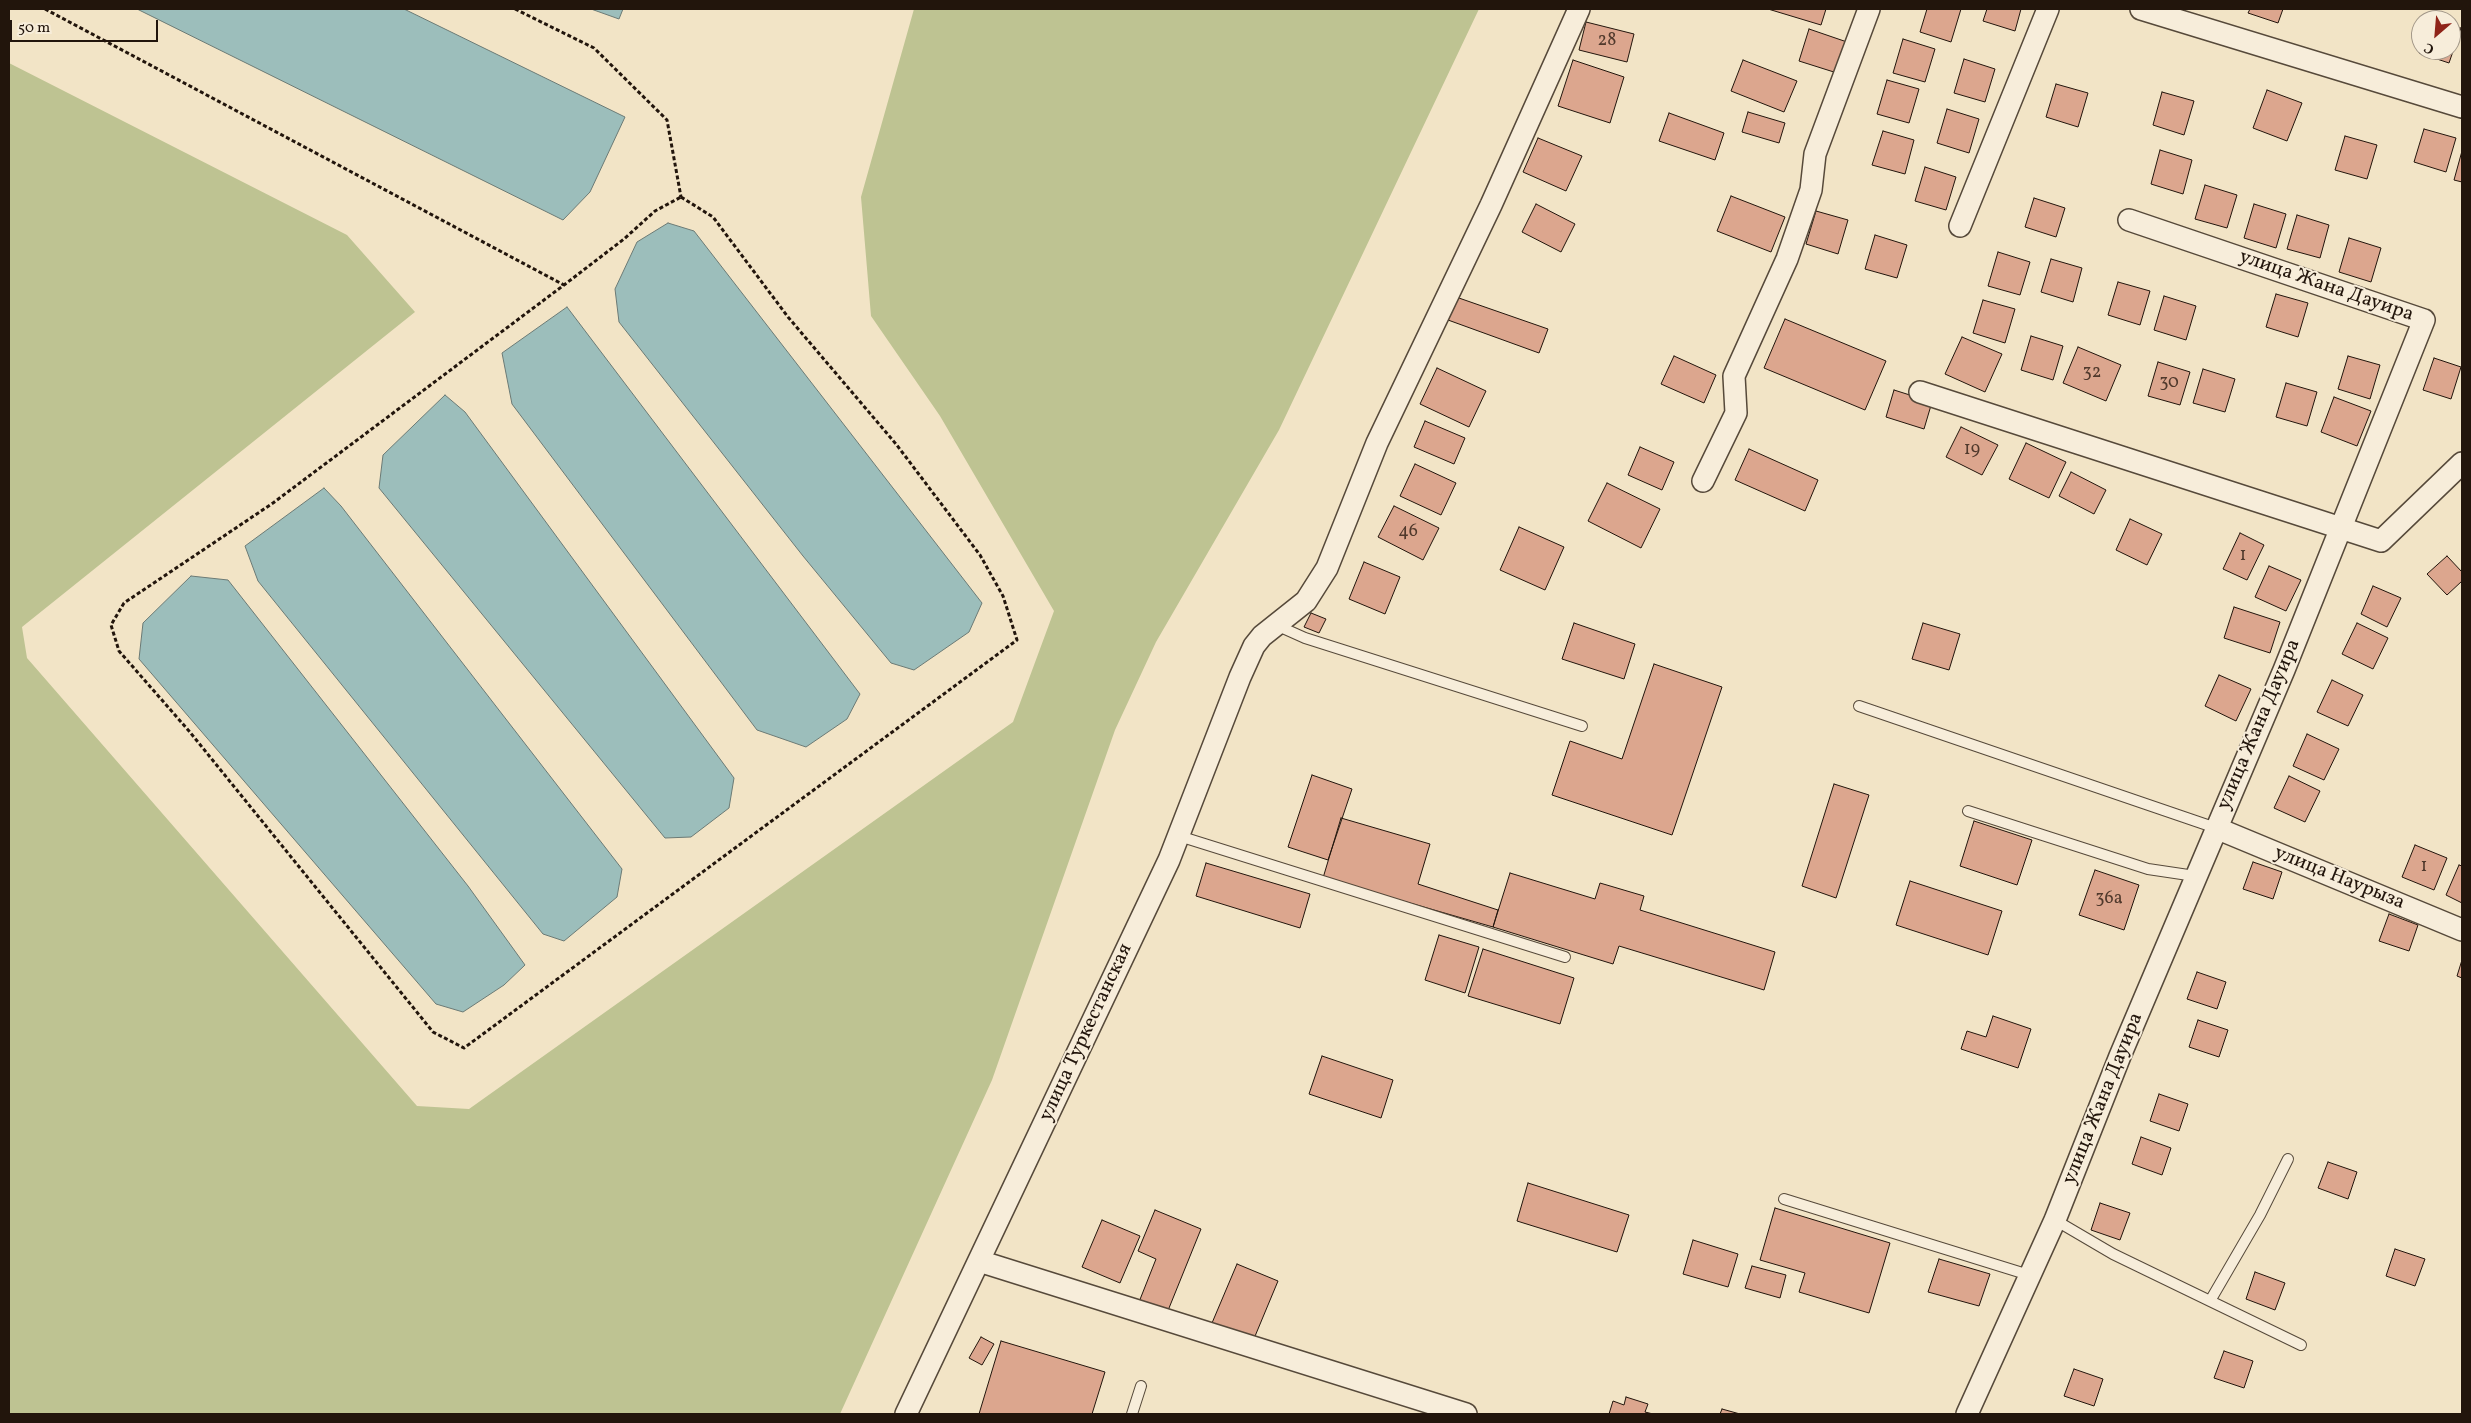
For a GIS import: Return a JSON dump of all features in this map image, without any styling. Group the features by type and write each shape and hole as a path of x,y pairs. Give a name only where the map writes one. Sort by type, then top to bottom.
{"street":[{"path":"1276,625 1306,601 1327,568 1377,442 1491,205 1579,9"},
{"path":"1703,481 1736,413 1734,376 1786,260 1811,190 1815,154 1869,9"},
{"path":"1960,226 2048,9"},
{"path":"2141,9 2204,25 2462,107"},
{"name":"улица Жана Дауира","path":"1967,1414 2055,1220 2120,1056 2341,529 2424,320 2129,220"},
{"path":"1920,392 2381,541 2462,463"},
{"name":"улица Туркестанская","path":"910,1413 979,1261 1170,860 1240,677 1254,646 1276,625"},
{"name":"улица Наурыза","path":"2216,828 2462,930"},
{"path":"979,1261 1466,1414"}],"lane":[{"path":"1276,625 1305,638 1582,726"},
{"path":"1859,706 2216,828"},
{"path":"1968,811 2148,869 2195,876"},
{"path":"1179,836 1565,957"},
{"path":"2210,1301 2260,1215 2288,1159"},
{"path":"1784,1199 2029,1275"},
{"path":"2055,1220 2113,1254 2301,1345"},
{"path":"1132,1414 1141,1386"}],"path":[{"path":"45,9 564,285"},
{"path":"515,9 594,48 667,120 681,197 713,217 788,317 896,444 974,547 1003,596 1017,640 464,1048 433,1032 189,731 119,651 111,626 124,603 273,503 564,285 624,239 655,211 681,197"}],"green space":[{"path":"914,9 1479,9 1279,430 1156,642 1115,730 992,1080 840,1414 9,1414 9,63 347,235 415,312 22,627 27,658 417,1106 469,1109 1013,722 1054,611 940,416 871,316 861,197"}],"water":[{"path":"137,9 404,9 625,117 590,192 563,220"},
{"path":"591,9 623,9 619,19"},
{"path":"668,223 694,231 982,603 969,632 914,670 891,663 803,556 619,322 615,289 637,242"},
{"path":"567,307 860,694 847,719 806,747 757,730 512,404 502,353"},
{"path":"445,395 465,412 734,778 729,808 691,837 665,838 379,488 383,455"},
{"path":"324,488 341,506 622,869 617,897 564,941 543,934 258,581 245,546"},
{"path":"191,576 228,580 468,886 525,965 504,985 463,1012 436,1004 139,659 143,623"}],"building":[{"path":"1768,9 1826,9 1821,25"},
{"path":"1927,9 1961,9 1951,42 1920,32"},
{"path":"1987,9 2021,9 2015,31 1983,21"},
{"path":"2250,9 2283,9 2278,23 2248,13"},
{"path":"1586,22 1634,34 1627,62 1579,50"},
{"path":"1809,29 1847,42 1837,73 1799,61"},
{"path":"1903,39 1935,49 1925,82 1893,73"},
{"path":"1964,59 1995,69 1985,102 1954,93"},
{"path":"1573,60 1624,77 1610,123 1558,106"},
{"path":"1743,60 1797,81 1784,112 1731,91"},
{"path":"1887,80 1919,89 1909,123 1877,114"},
{"path":"2056,84 2088,93 2078,127 2046,117"},
{"path":"2267,90 2302,103 2287,141 2253,128"},
{"path":"2162,92 2194,101 2184,135 2153,125"},
{"path":"1947,109 1979,119 1969,153 1937,143"},
{"path":"1748,112 1785,123 1779,143 1742,132"},
{"path":"1669,113 1724,133 1715,160 1659,141"},
{"path":"2424,129 2456,138 2446,172 2414,162"},
{"path":"1883,131 1914,140 1905,174 1872,165"},
{"path":"2345,136 2377,145 2367,179 2335,170"},
{"path":"1538,138 1582,156 1566,191 1523,172"},
{"path":"2160,150 2192,160 2183,194 2151,184"},
{"path":"2462,151 2462,182 2454,180"},
{"path":"1925,167 1956,177 1946,210 1915,201"},
{"path":"2205,185 2237,195 2227,228 2195,219"},
{"path":"1731,196 1785,217 1771,252 1717,231"},
{"path":"2034,198 2065,208 2056,237 2025,227"},
{"path":"1536,204 1575,224 1561,252 1522,232"},
{"path":"2254,204 2286,214 2276,248 2244,238"},
{"path":"1816,211 1848,220 1838,254 1806,244"},
{"path":"2297,215 2329,225 2320,258 2287,249"},
{"path":"1875,235 1907,245 1897,278 1865,269"},
{"path":"2349,238 2381,248 2371,282 2339,272"},
{"path":"1998,252 2030,262 2020,295 1988,286"},
{"path":"2051,259 2082,268 2073,302 2041,292"},
{"path":"2118,282 2150,291 2140,325 2108,315"},
{"path":"2276,294 2308,303 2298,337 2266,327"},
{"path":"2164,296 2196,306 2186,340 2154,330"},
{"path":"1456,297 1548,329 1539,353 1448,320"},
{"path":"1983,300 2015,309 2005,343 1973,333"},
{"path":"1785,319 1886,361 1865,410 1764,368"},
{"path":"2031,336 2063,346 2053,380 2021,370"},
{"path":"1962,337 2002,354 1985,392 1945,374"},
{"path":"2078,347 2121,365 2106,401 2063,383"},
{"path":"1674,356 1716,375 1704,403 1661,384"},
{"path":"2348,356 2380,365 2370,399 2338,389"},
{"path":"2434,358 2461,367 2451,399 2423,390"},
{"path":"2158,362 2190,372 2180,405 2148,396"},
{"path":"1437,368 1486,391 1469,427 1420,404"},
{"path":"2203,369 2235,379 2225,412 2193,403"},
{"path":"2286,383 2317,392 2307,426 2276,417"},
{"path":"1894,390 1932,402 1924,429 1886,417"},
{"path":"2334,397 2371,411 2357,446 2321,432"},
{"path":"1425,421 1465,438 1454,464 1414,447"},
{"path":"1961,427 1998,445 1982,475 1946,457"},
{"path":"2026,443 2066,462 2049,498 2009,479"},
{"path":"1640,447 1674,462 1662,490 1628,475"},
{"path":"1749,449 1818,480 1805,511 1735,480"},
{"path":"1415,464 1456,483 1441,515 1400,496"},
{"path":"2071,472 2106,490 2094,514 2059,496"},
{"path":"1607,483 1660,509 1641,548 1588,521"},
{"path":"1394,506 1439,528 1423,560 1378,537"},
{"path":"2130,519 2162,534 2147,565 2116,550"},
{"path":"1519,527 1564,547 1545,590 1500,570"},
{"path":"2240,533 2264,545 2247,580 2223,569"},
{"path":"2447,556 2462,572 2462,581 2447,595 2427,574"},
{"path":"1364,562 1400,577 1385,614 1349,599"},
{"path":"2269,566 2301,580 2286,611 2255,597"},
{"path":"2373,586 2401,598 2387,627 2361,614"},
{"path":"2234,607 2280,622 2270,653 2224,638"},
{"path":"1311,613 1326,619 1319,633 1304,627"},
{"path":"1574,623 1635,644 1624,679 1562,659"},
{"path":"1923,623 1960,634 1949,670 1912,659"},
{"path":"2357,623 2388,638 2373,669 2342,654"},
{"path":"1654,664 1722,687 1672,835 1552,795 1570,741 1622,759"},
{"path":"2219,675 2251,689 2236,721 2205,706"},
{"path":"2332,680 2363,695 2348,726 2317,712"},
{"path":"2307,734 2339,749 2324,780 2293,766"},
{"path":"1312,775 1352,789 1328,860 1288,847"},
{"path":"2289,776 2320,791 2305,822 2274,808"},
{"path":"1834,784 1869,795 1836,898 1802,886"},
{"path":"1341,818 1430,844 1418,884 1498,910 1493,927 1323,878"},
{"path":"1974,821 2032,840 2017,885 1960,866"},
{"path":"2415,845 2447,858 2434,890 2402,877"},
{"path":"2253,862 2282,872 2273,899 2243,889"},
{"path":"1206,863 1310,894 1300,928 1196,896"},
{"path":"2459,865 2462,866 2462,903 2446,895"},
{"path":"2095,870 2139,885 2124,930 2079,915"},
{"path":"1510,873 1595,899 1600,883 1644,896 1640,910 1775,952 1764,990 1619,946 1613,964 1493,927"},
{"path":"1910,881 2002,911 1988,955 1896,925"},
{"path":"2389,914 2418,925 2409,951 2379,941"},
{"path":"1439,935 1479,947 1465,993 1425,980"},
{"path":"1483,949 1574,978 1560,1024 1468,996"},
{"path":"2462,960 2462,978 2457,976"},
{"path":"2197,972 2226,982 2217,1009 2187,999"},
{"path":"1993,1016 2031,1029 2018,1068 1961,1049 1967,1031 1986,1037"},
{"path":"2198,1020 2228,1030 2219,1057 2189,1047"},
{"path":"1322,1056 1393,1080 1381,1118 1309,1094"},
{"path":"2159,1094 2188,1104 2179,1131 2150,1121"},
{"path":"2141,1137 2171,1148 2162,1175 2132,1164"},
{"path":"2328,1162 2357,1172 2348,1199 2318,1188"},
{"path":"1528,1183 1629,1215 1617,1252 1517,1221"},
{"path":"2100,1203 2130,1213 2120,1240 2091,1230"},
{"path":"1775,1208 1890,1243 1869,1313 1799,1292 1805,1273 1760,1260"},
{"path":"1155,1210 1201,1229 1167,1313 1139,1302 1156,1259 1138,1251"},
{"path":"1102,1220 1140,1236 1120,1283 1082,1267"},
{"path":"1693,1240 1738,1254 1728,1287 1683,1274"},
{"path":"2395,1249 2425,1259 2415,1286 2386,1276"},
{"path":"1939,1259 1990,1274 1979,1306 1928,1292"},
{"path":"1237,1264 1278,1281 1253,1341 1212,1323"},
{"path":"1752,1266 1786,1275 1780,1298 1745,1288"},
{"path":"2255,1272 2285,1283 2275,1310 2246,1299"},
{"path":"981,1337 994,1344 982,1365 969,1358"},
{"path":"1001,1341 1105,1372 1092,1414 979,1414"},
{"path":"2224,1351 2253,1361 2244,1388 2214,1378"},
{"path":"2074,1369 2103,1379 2094,1406 2064,1396"},
{"path":"1626,1397 1648,1404 1645,1412 1653,1414 1609,1414 1613,1401 1624,1405"},
{"path":"1722,1409 1740,1414 1720,1414"}]}
